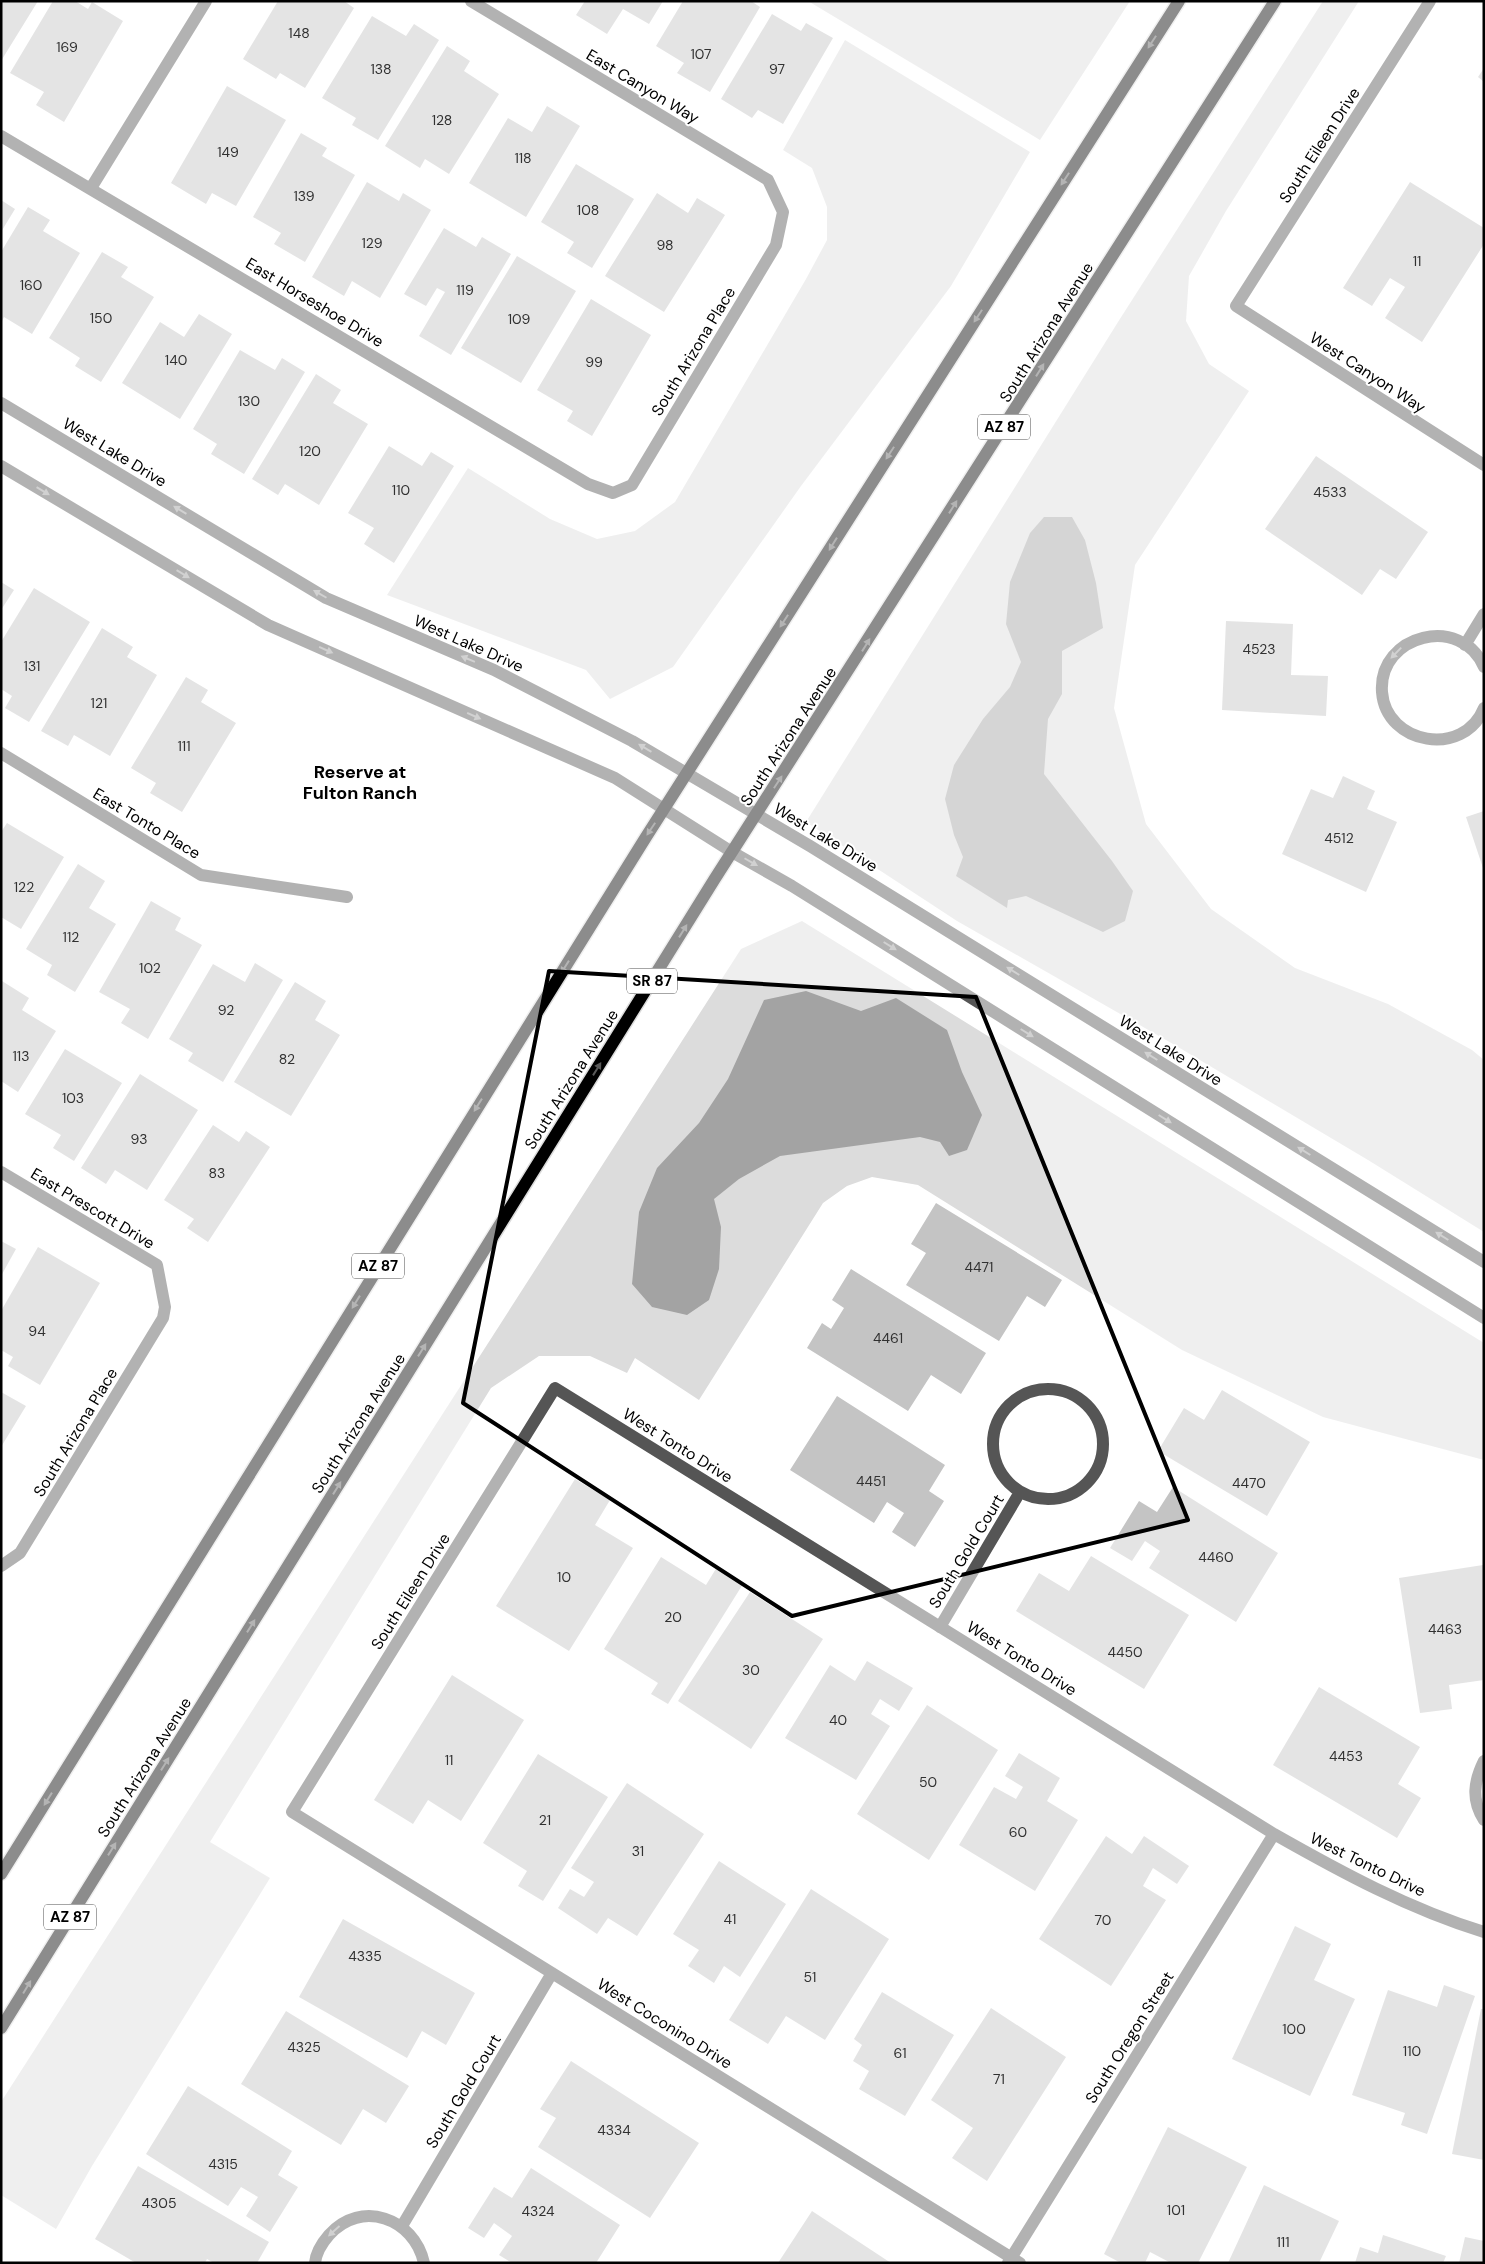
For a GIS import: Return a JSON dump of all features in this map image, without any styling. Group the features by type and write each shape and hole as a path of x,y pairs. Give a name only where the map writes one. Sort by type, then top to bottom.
{"main road":[{"name":"AZ 87","path":"1,1874 686,773 1179,1"},
{"name":"South Arizona Avenue","path":"1,2028 732,852 1275,1"}],"street":[{"path":"91,188 206,1"},
{"name":"East Canyon Way","path":"471,1 768,180 783,212"},
{"name":"South Eileen Drive","path":"1236,306 1430,1"},
{"name":"East Horseshoe Drive","path":"1,136 588,484 613,493"},
{"name":"South Arizona Place","path":"613,493 632,485 776,245 783,212"},
{"name":"West Canyon Way","path":"1236,306 1484,465"},
{"name":"West Lake Drive","path":"1,403 326,598 494,670 632,741 757,814 1484,1262"},
{"path":"1,466 268,625 615,778 732,852 792,886 1484,1318"},
{"path":"1465,645 1484,614"},
{"path":"1484,668 1472,650 1457,640 1440,635 1421,637 1404,645 1391,657 1384,674 1382,692 1387,710 1396,724 1409,734 1424,740 1440,741 1456,737 1470,728 1481,716 1484,708"},
{"name":"East Tonto Place","path":"1,753 201,875 348,896"},
{"name":"East Prescott Drive","path":"1,1172 157,1265 165,1307"},
{"name":"South Arizona Place","path":"1,1566 20,1553 164,1318 165,1307"},
{"name":"South Eileen Drive","path":"292,1812 555,1388"},
{"name":"West Tonto Drive","path":"555,1388 1274,1834 1340,1872 1409,1904 1483,1928"},
{"name":"South Gold Court","path":"1052,1389 1071,1393 1087,1404 1098,1420 1103,1438 1102,1458 1095,1474 1084,1486 1070,1495 1053,1499 1036,1498 1020,1492 1006,1481 997,1467 992,1448 994,1429 1002,1412 1016,1398 1033,1390 1052,1389"},
{"name":"South Gold Court","path":"940,1627 1020,1492"},
{"path":"1484,1761 1476,1778 1474,1796 1484,1820"},
{"name":"West Coconino Drive","path":"292,1812 552,1972 1013,2261"},
{"name":"South Oregon Street","path":"1013,2261 1274,1834"},
{"name":"South Gold Court","path":"402,2226 552,1972"},
{"path":"315,2263 322,2242 334,2229 350,2220 367,2216 385,2218 402,2226 414,2238 422,2252 424,2263"}],"highlighted area":[{"path":"549,971 976,997 1188,1520 792,1616 463,1403"}],"shaded area":[{"path":"808,1 1130,1 1040,140"},
{"path":"1323,1 1359,1 1226,211 1189,276 1186,321 1209,364 1249,391 1135,565 1114,708 1146,824 1211,909 1295,968 1388,1004 1472,1050 1484,1060 1484,1232 1368,1160 1173,1044 957,921 806,822 1118,322"},
{"path":"845,40 1030,152 951,286 801,486 673,667 610,699 586,670 387,595 468,468 550,519 597,539 635,531 675,502 827,240 827,207 812,168 783,150"},
{"path":"1044,517 1072,517 1085,540 1096,583 1103,628 1062,651 1062,694 1048,719 1044,774 1133,891 1125,921 1103,932 1026,896 1008,900 1007,908 956,876 963,857 954,835 945,799 954,765 983,719 1010,687 1021,662 1006,624 1010,582 1030,533"},
{"path":"802,921 1484,1343 1484,1460 1323,1417 1182,1350 918,1185 872,1177 847,1186 823,1203 699,1400 635,1358 627,1373 590,1356 539,1356 491,1388 210,1842 270,1878 92,2166 56,2229 1,2195 1,2102 741,949"},
{"path":"806,991 861,1011 896,998 947,1030 962,1072 982,1115 967,1150 949,1156 940,1142 920,1137 780,1156 739,1179 714,1199 721,1227 719,1269 709,1300 687,1315 652,1307 632,1284 639,1212 657,1168 699,1123 728,1079 764,1000"}],"building":[{"path":"1,1 38,1 1,61"},
{"path":"53,1 75,1 88,9 92,2 123,21 64,122 36,105 44,92 10,73"},
{"path":"278,1 344,1 354,8 305,88 280,73 276,79 243,59"},
{"path":"585,1 663,1 649,24 623,9 607,34 576,15"},
{"path":"683,1 751,1 760,7 710,92 677,73 684,63 656,46"},
{"path":"772,14 801,31 806,23 833,38 783,124 758,110 752,118 721,99"},
{"path":"372,16 406,36 414,24 439,40 378,140 352,125 356,118 322,98"},
{"path":"447,46 470,61 464,71 499,94 449,174 425,159 420,168 385,146"},
{"path":"1484,68 1484,82 1478,77"},
{"path":"227,86 286,120 236,206 212,193 206,204 171,183"},
{"path":"547,106 580,126 526,217 469,183 508,118 532,132"},
{"path":"301,133 327,148 322,156 355,175 305,262 274,244 281,233 253,217"},
{"path":"576,164 634,199 592,268 567,253 574,242 541,222"},
{"path":"367,182 399,201 403,193 431,210 380,298 352,281 344,296 312,277"},
{"path":"1410,182 1484,228 1484,244 1422,342 1385,318 1405,287 1390,278 1372,306 1343,288"},
{"path":"657,193 688,213 697,198 725,215 664,312 605,276"},
{"path":"1,200 15,209 1,232"},
{"path":"28,207 50,220 43,231 80,253 32,334 4,317 1,323 1,252"},
{"path":"444,228 476,247 482,237 511,254 451,355 419,336 445,292 437,288 426,306 404,294"},
{"path":"102,252 128,267 121,277 154,297 101,382 75,366 80,358 49,338"},
{"path":"517,256 576,291 521,383 461,348"},
{"path":"591,299 651,335 592,436 567,421 573,411 537,390"},
{"path":"199,314 232,334 180,419 122,383 160,322 184,337"},
{"path":"240,350 275,370 282,358 305,372 244,474 211,454 217,444 193,429"},
{"path":"316,374 341,390 333,403 368,424 319,505 285,484 278,495 252,479"},
{"path":"389,446 422,466 431,452 454,466 394,563 364,544 374,528 348,513"},
{"path":"1316,456 1428,532 1396,579 1380,569 1362,595 1265,529"},
{"path":"1,582 14,590 1,610"},
{"path":"34,588 90,622 29,722 5,708 12,696 1,689 1,642"},
{"path":"1226,621 1293,624 1291,675 1328,676 1326,716 1222,710"},
{"path":"102,628 133,647 127,657 157,675 110,756 74,735 68,746 41,731"},
{"path":"186,677 208,690 201,702 236,723 182,812 150,793 156,783 131,768"},
{"path":"1343,776 1375,791 1367,809 1397,822 1366,892 1282,854 1311,789 1333,798"},
{"path":"1484,811 1484,868 1483,868 1466,817"},
{"path":"7,823 64,857 21,929 1,917 1,832"},
{"path":"78,864 105,881 89,908 116,924 75,992 47,975 52,965 26,949"},
{"path":"151,901 181,918 175,930 202,945 148,1039 121,1023 130,1009 99,992"},
{"path":"255,963 283,980 223,1082 188,1061 193,1053 169,1039 213,964 245,982"},
{"path":"2,981 29,998 22,1010 56,1031 18,1092 1,1081"},
{"path":"295,982 326,1001 315,1020 340,1035 291,1116 234,1082"},
{"path":"65,1049 122,1083 74,1161 53,1148 61,1135 25,1114"},
{"path":"140,1074 198,1110 147,1190 115,1170 106,1184 81,1168"},
{"path":"213,1125 239,1142 246,1131 270,1147 208,1242 187,1228 194,1219 164,1200"},
{"path":"936,1203 1062,1280 1045,1307 1027,1296 999,1341 906,1285 926,1253 911,1244"},
{"path":"1,1241 16,1249 1,1276"},
{"path":"38,1247 100,1283 40,1385 8,1366 13,1357 1,1350 1,1311"},
{"path":"851,1269 986,1353 961,1394 931,1375 908,1411 807,1348 822,1323 831,1329 844,1308 832,1300"},
{"path":"1222,1390 1310,1442 1267,1516 1158,1451 1184,1408 1204,1420"},
{"path":"1,1392 26,1406 1,1447"},
{"path":"837,1396 945,1465 929,1491 944,1501 915,1547 892,1532 904,1513 887,1502 874,1523 790,1470"},
{"path":"575,1479 610,1500 595,1525 633,1548 569,1651 496,1606"},
{"path":"1173,1487 1278,1553 1236,1622 1149,1568 1160,1551 1145,1541 1132,1561 1110,1548 1139,1501 1157,1512"},
{"path":"1091,1556 1189,1615 1144,1689 1016,1611 1039,1573 1069,1591"},
{"path":"661,1557 706,1585 717,1567 743,1584 668,1704 651,1694 658,1683 604,1649"},
{"path":"1483,1565 1484,1680 1449,1685 1452,1709 1420,1713 1399,1578"},
{"path":"750,1592 823,1639 751,1749 678,1701"},
{"path":"867,1661 913,1688 899,1711 880,1699 871,1714 890,1726 856,1780 785,1738 830,1665 855,1681"},
{"path":"452,1675 524,1720 461,1821 428,1800 413,1824 374,1800"},
{"path":"1319,1687 1420,1747 1398,1784 1421,1798 1397,1838 1273,1765"},
{"path":"927,1705 998,1750 929,1860 857,1814"},
{"path":"1019,1753 1060,1778 1047,1801 1078,1820 1035,1891 959,1845 994,1787 1016,1799 1023,1787 1005,1776"},
{"path":"538,1754 608,1797 543,1901 518,1886 527,1871 483,1843"},
{"path":"627,1783 704,1834 637,1936 608,1918 597,1934 558,1908 570,1889 584,1897 594,1882 571,1868"},
{"path":"1106,1836 1132,1854 1144,1836 1189,1866 1177,1884 1153,1868 1143,1886 1166,1900 1111,1986 1039,1939"},
{"path":"719,1861 786,1904 740,1977 724,1966 714,1983 688,1966 699,1950 673,1934"},
{"path":"811,1889 889,1939 825,2040 786,2016 768,2044 729,2020"},
{"path":"343,1919 475,1993 446,2045 422,2031 407,2058 299,1997"},
{"path":"1295,1926 1331,1944 1314,1980 1355,1999 1310,2096 1232,2059"},
{"path":"1444,1985 1475,1996 1427,2134 1401,2125 1405,2113 1352,2095 1388,1990 1437,2007"},
{"path":"882,1992 954,2035 905,2116 859,2089 869,2071 853,2061 862,2045 854,2039"},
{"path":"991,2008 1066,2057 987,2181 952,2158 973,2128 931,2100"},
{"path":"1481,2009 1484,2009 1484,2160 1452,2154"},
{"path":"286,2011 409,2086 386,2123 363,2109 341,2145 241,2084"},
{"path":"571,2061 699,2143 650,2218 538,2147 556,2118 540,2109"},
{"path":"188,2086 292,2151 278,2175 298,2187 270,2232 246,2216 258,2197 241,2187 228,2206 146,2154"},
{"path":"1168,2127 1247,2167 1198,2263 1171,2263 1150,2252 1145,2263 1121,2263 1104,2254"},
{"path":"138,2166 269,2242 257,2263 214,2263 207,2259 205,2263 136,2263 95,2239"},
{"path":"531,2168 620,2225 596,2263 512,2263 499,2255 512,2236 494,2223 484,2238 468,2228 494,2187 512,2198"},
{"path":"1264,2185 1339,2221 1319,2263 1228,2263"},
{"path":"812,2211 891,2263 778,2263"},
{"path":"1383,2235 1446,2256 1443,2263 1355,2263 1360,2247 1378,2253"},
{"path":"1465,2237 1484,2241 1484,2263 1459,2263"}],"district":[{"name":"Reserve at Fulton Ranch","path":"360,782"}]}
